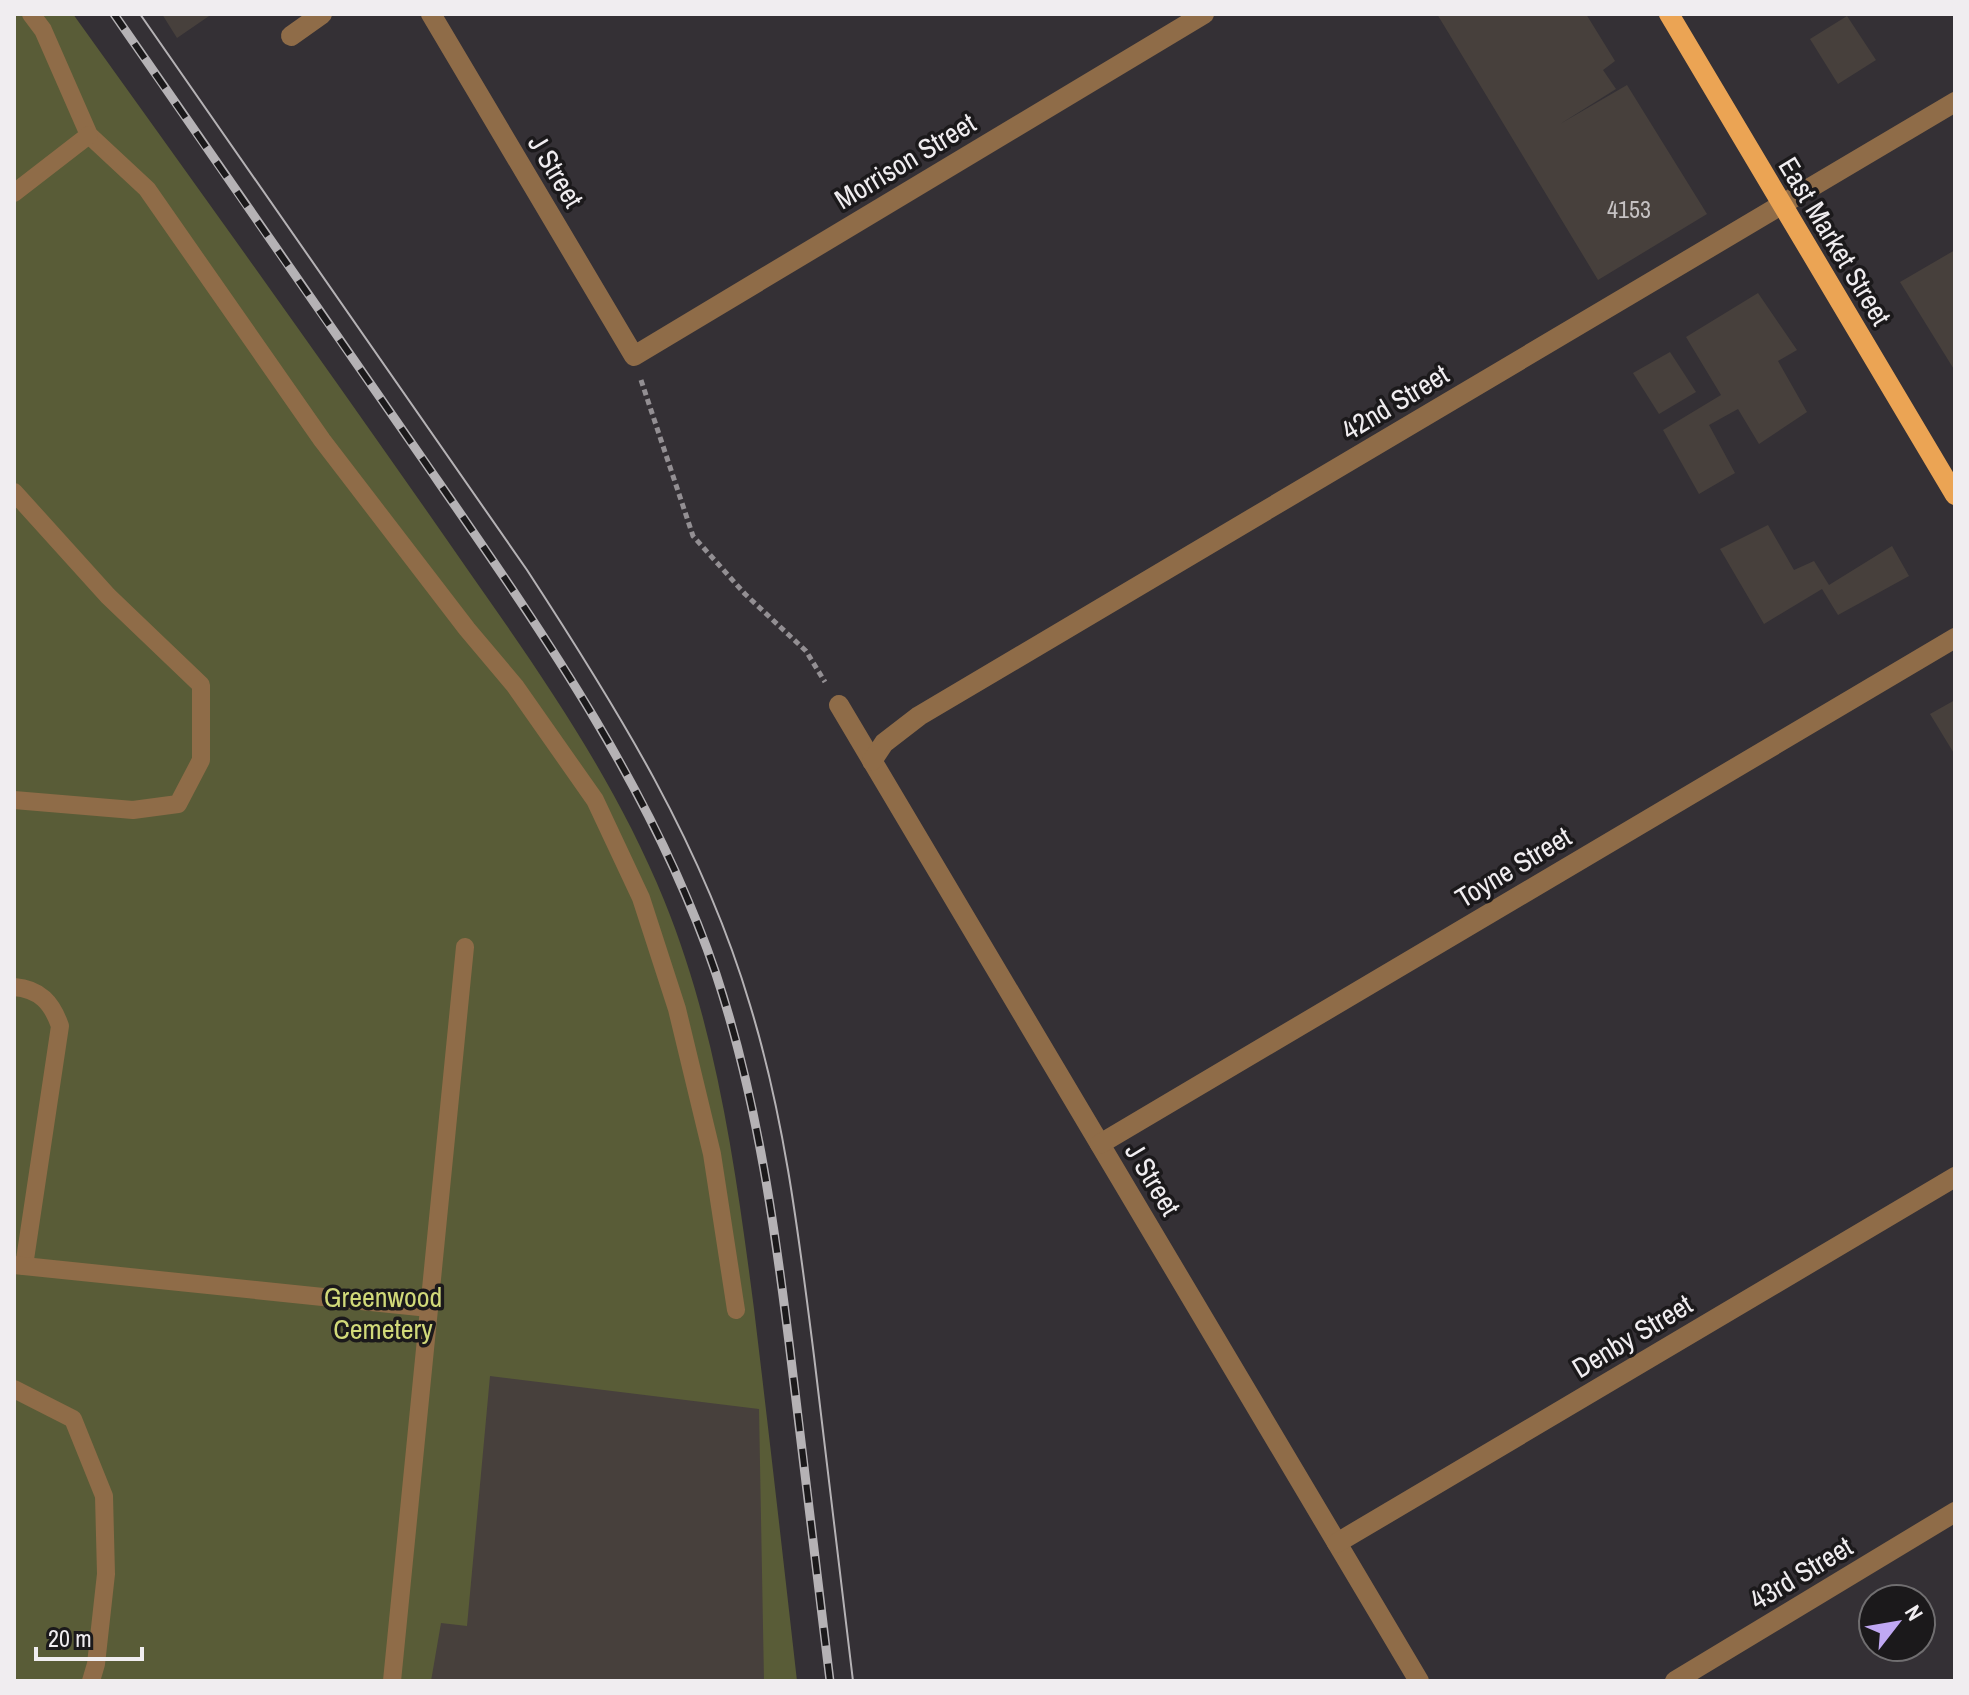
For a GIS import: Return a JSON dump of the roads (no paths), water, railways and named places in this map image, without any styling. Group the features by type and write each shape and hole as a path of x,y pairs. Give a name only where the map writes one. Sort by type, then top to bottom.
{"main road":[{"name":"East Market Street","path":"1669,14 1955,495"}],"street":[{"path":"291,36 322,14"},
{"name":"J Street","path":"431,14 634,356"},
{"name":"Morrison Street","path":"634,356 1204,14"},
{"name":"42nd Street","path":"872,761 884,743 919,716 1955,102"},
{"name":"Toyne Street","path":"1100,1144 1955,638"},
{"name":"J Street","path":"839,705 1419,1681"},
{"name":"Denby Street","path":"1337,1543 1955,1177"},
{"name":"43rd Street","path":"1675,1681 1955,1512"}],"lane":[{"path":"31,14 43,30 89,135 147,189 322,440 467,629 515,686 595,800 641,898 677,1009 712,1154 736,1310"},
{"path":"14,193 89,135"},
{"path":"14,492 108,596 201,685 201,760 178,804 133,810 14,800"},
{"path":"392,1681 465,947"},
{"path":"14,987 27,988 42,996 54,1010 60,1026 19,1266 429,1308"},
{"path":"14,1389 73,1419 104,1496 106,1574 96,1664 91,1681"}],"tram line":[{"path":"140,14 527,570 625,726 683,834 708,889 750,1005 782,1135 803,1267 853,1681"}],"railway":[{"path":"114,14 547,643 624,770 690,904 731,1022 764,1168 786,1317 830,1681"}],"park label":[{"name":"Greenwood Cemetery","path":"383,1313"}]}
